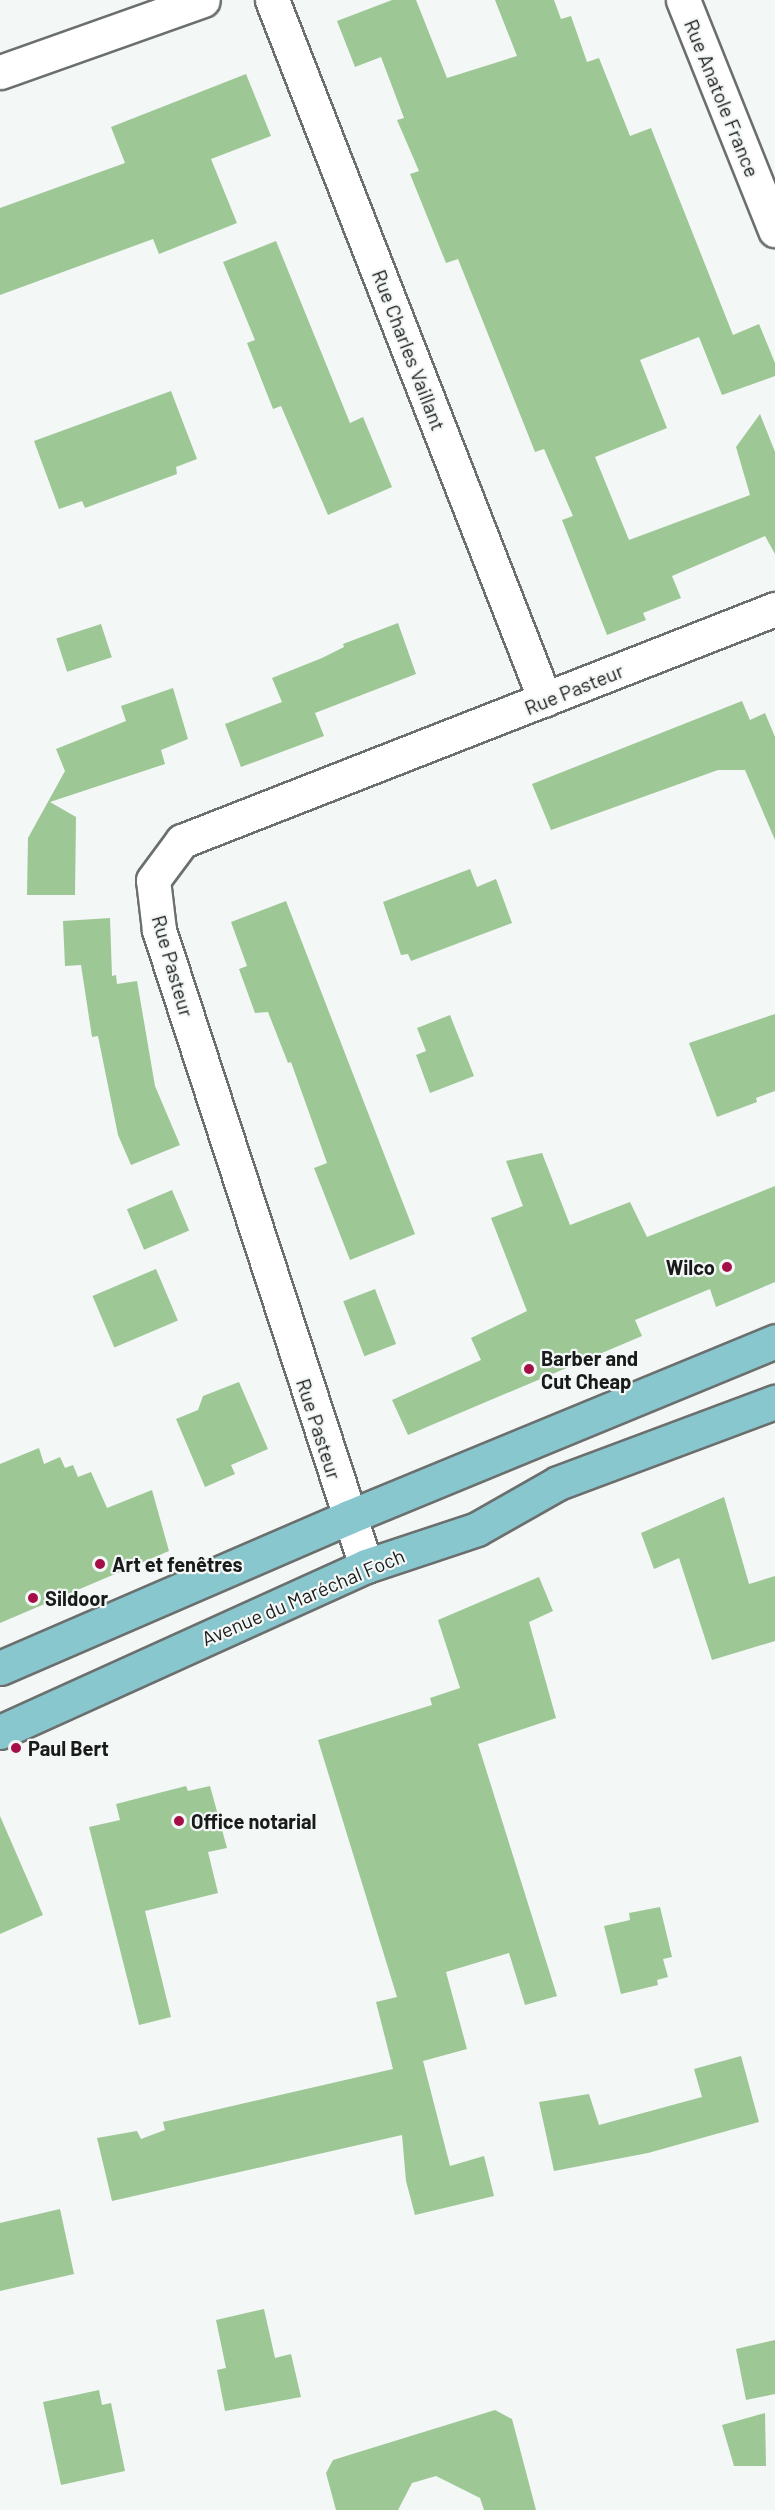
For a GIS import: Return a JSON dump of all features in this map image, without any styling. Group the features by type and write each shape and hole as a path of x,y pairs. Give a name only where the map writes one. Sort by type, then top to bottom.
{"main road":[{"path":"0,1668 349,1517 775,1341"},
{"name":"Avenue du Maréchal Foch","path":"0,1732 366,1566 477,1529 558,1483 775,1402"}],"street":[{"path":"0,72 202,0"},
{"name":"Rue Charles Vaillant","path":"272,0 545,700"},
{"name":"Rue Anatole France","path":"683,0 775,230"},
{"name":"Rue Pasteur","path":"366,1566 159,930 153,880 182,841 775,609"}],"building":[{"path":"392,0 416,0 447,78 517,56 495,0 554,0 561,19 571,16 587,62 599,58 630,136 651,128 733,335 759,324 775,363 775,376 722,395 699,337 640,360 667,428 595,457 629,540 750,495 736,447 760,414 775,452 775,554 765,536 672,576 681,598 643,613 646,620 607,635 562,520 573,516 544,449 535,452 458,259 446,263 410,174 419,171 397,120 404,118 381,57 355,67 337,21"},
{"path":"246,74 271,136 211,159 237,223 159,254 153,239 0,295 0,208 125,163 111,127"},
{"path":"276,241 350,423 363,417 392,487 328,515 281,406 273,409 247,343 255,340 223,262"},
{"path":"171,391 197,459 176,467 177,474 85,508 82,501 59,509 34,441"},
{"path":"398,623 416,674 315,713 324,736 241,767 225,724 282,702 272,678 322,658 344,647 343,644"},
{"path":"101,624 112,657 67,672 56,639"},
{"path":"173,688 188,739 161,750 165,764 50,802 76,817 75,895 27,895 28,838 65,771 56,749 126,721 121,706"},
{"path":"742,701 750,720 765,713 775,737 775,840 745,770 718,770 551,830 532,784"},
{"path":"470,869 477,887 496,879 512,923 411,961 408,954 401,955 383,902"},
{"path":"286,901 415,1234 350,1260 314,1168 327,1163 291,1062 288,1063 268,1012 255,1013 239,969 247,966 231,922"},
{"path":"110,918 112,976 116,975 117,984 137,981 155,1086 180,1145 131,1165 118,1135 98,1036 92,1037 81,965 65,966 63,921"},
{"path":"775,1014 775,1091 756,1098 757,1102 717,1117 689,1043"},
{"path":"450,1015 474,1076 430,1093 416,1055 426,1051 417,1028"},
{"path":"542,1153 570,1225 630,1202 647,1237 775,1186 775,1282 716,1307 710,1289 635,1320 642,1336 408,1435 392,1400 481,1360 471,1338 527,1311 491,1218 523,1206 506,1161"},
{"path":"172,1190 189,1231 144,1250 127,1209"},
{"path":"156,1269 178,1321 114,1348 92,1296"},
{"path":"375,1289 396,1344 364,1356 343,1301"},
{"path":"239,1382 268,1449 231,1465 235,1474 205,1487 176,1419 198,1410 203,1396"},
{"path":"39,1448 44,1464 60,1457 65,1468 73,1465 78,1477 91,1472 107,1508 152,1490 169,1551 0,1623 0,1464"},
{"path":"724,1497 749,1584 775,1576 775,1641 712,1660 679,1558 654,1569 641,1533"},
{"path":"539,1577 553,1611 529,1622 556,1718 478,1744 557,1996 525,2005 509,1953 446,1972 467,2049 423,2061 450,2166 484,2156 494,2196 415,2215 406,2181 402,2135 112,2201 97,2138 137,2131 141,2139 165,2130 163,2122 393,2069 376,2002 397,1997 318,1740 432,1705 430,1698 460,1688 438,1620"},
{"path":"186,1786 188,1791 210,1786 227,1848 208,1852 218,1893 145,1911 171,2017 139,2025 89,1827 120,1820 116,1804"},
{"path":"0,1816 43,1915 0,1934"},
{"path":"660,1907 672,1957 663,1959 668,1977 657,1980 658,1985 621,1994 604,1926 630,1920 629,1913"},
{"path":"741,2056 759,2122 648,2153 554,2171 539,2102 589,2094 599,2125 702,2097 694,2069"},
{"path":"60,2209 74,2274 0,2291 0,2223"},
{"path":"264,2309 275,2358 291,2354 301,2397 225,2411 217,2370 226,2368 216,2320"},
{"path":"775,2340 775,2394 746,2400 736,2349"},
{"path":"99,2390 102,2405 111,2403 125,2471 61,2485 43,2402"},
{"path":"495,2410 512,2419 536,2510 484,2510 480,2498 436,2476 412,2483 398,2510 336,2510 326,2473 333,2460"},
{"path":"765,2413 766,2466 734,2466 722,2425"}],"place":[{"name":"Wilco","path":"727,1267"},
{"name":"Barber and Cut Cheap","path":"529,1369"},
{"name":"Art et fenêtres","path":"100,1564"},
{"name":"Sildoor","path":"33,1598"},
{"name":"Paul Bert","path":"16,1748"},
{"name":"Office notarial","path":"179,1821"}]}
